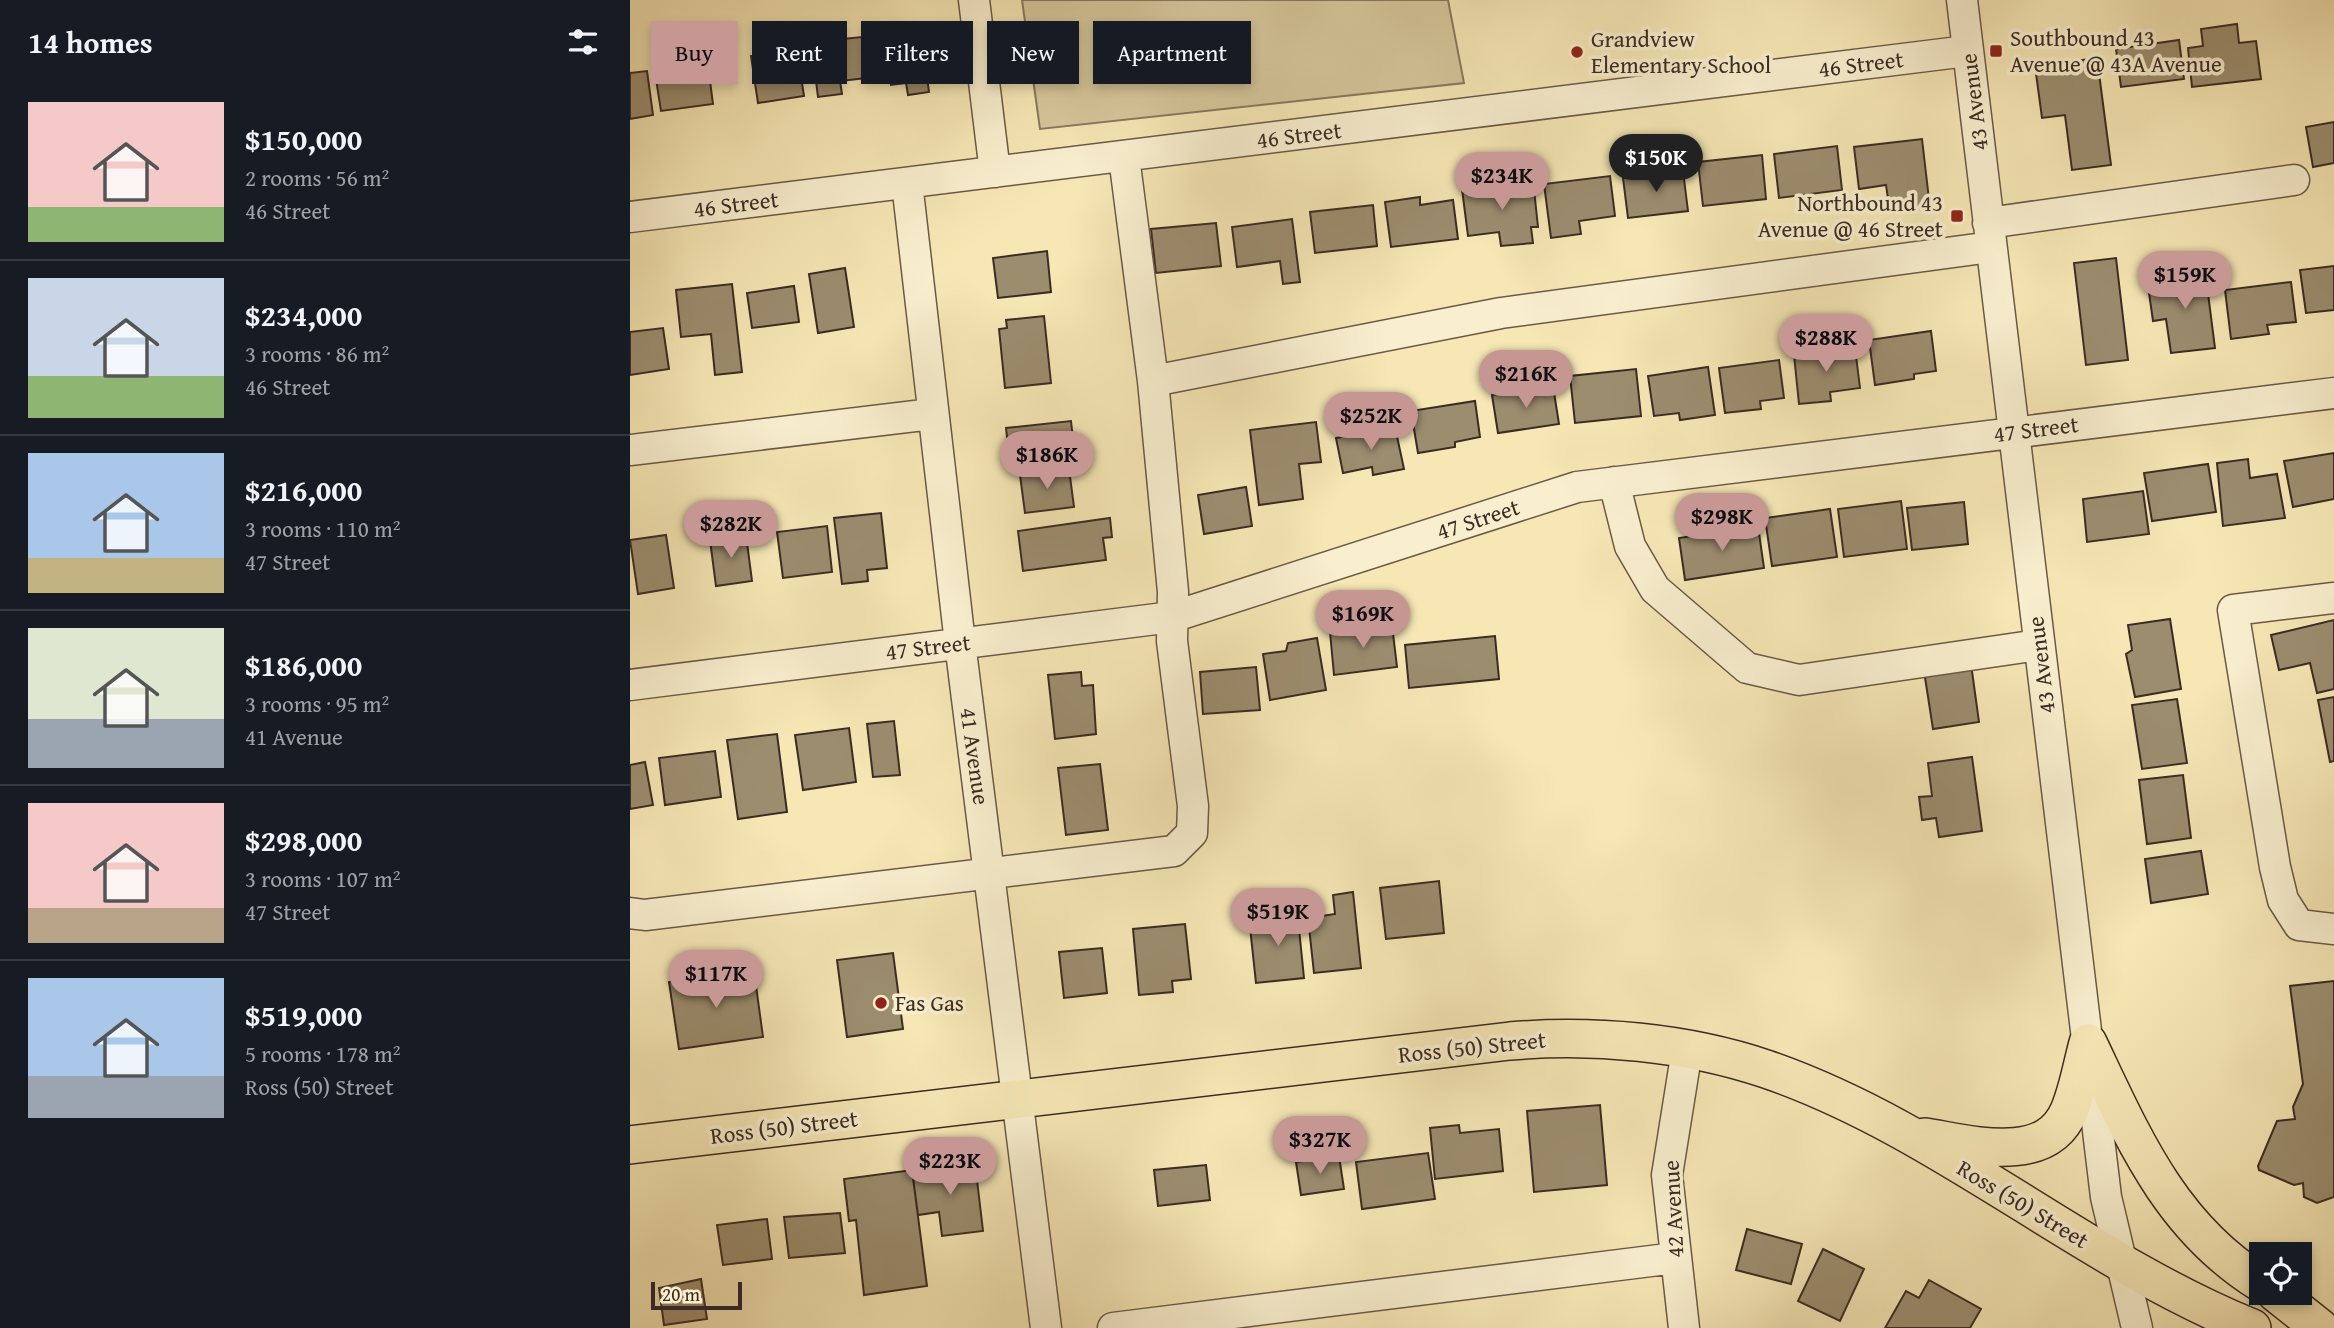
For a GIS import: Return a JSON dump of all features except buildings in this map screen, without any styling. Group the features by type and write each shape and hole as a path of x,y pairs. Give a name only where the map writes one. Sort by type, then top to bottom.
{"main road":[{"name":"Ross (50) Street","path":"630,1145 1534,1039 1575,1038 1687,1050 1788,1077 1906,1134 2122,1262 2252,1328"},
{"path":"1906,1134 1992,1147 2015,1147 2054,1133 2070,1111 2088,1043"},
{"path":"2088,1043 2137,1149 2162,1187 2222,1255 2249,1274"},
{"path":"2291,1305 2320,1328"}],"street":[{"path":"974,0 995,172"},
{"name":"43 Avenue","path":"1968,1 1967,51 2106,1197 2137,1328"},
{"name":"46 Street","path":"630,217 1967,51"},
{"path":"630,914 645,915 1174,851 1192,833 1193,806 1172,617 1153,381 1124,156"},
{"path":"1153,381 1501,313 1990,235 2294,180"},
{"name":"41 Avenue","path":"906,183 932,414 1020,1100 1046,1328"},
{"name":"47 Street","path":"630,685 1172,617 1577,487 2334,393"},
{"path":"630,450 932,414"},
{"path":"1614,482 1630,546 1655,589 1747,668 1799,680 2038,645"},
{"path":"2334,598 2233,610 2275,867 2283,900 2299,925 2334,929"},
{"name":"42 Avenue","path":"1684,1328 1667,1175 1687,1050"},
{"path":"1113,1328 1675,1258"}],"shaded area":[{"path":"1022,0 1448,0 1464,83 1040,129 1034,84 1079,84 1079,21 1025,21"}],"place":[{"name":"Southbound 43 Avenue @ 43A Avenue","path":"1996,51"},
{"name":"Grandview Elementary School","path":"1577,52"},
{"name":"Northbound 43 Avenue @ 46 Street","path":"1957,216"},
{"name":"Fas Gas","path":"881,1003"}]}
